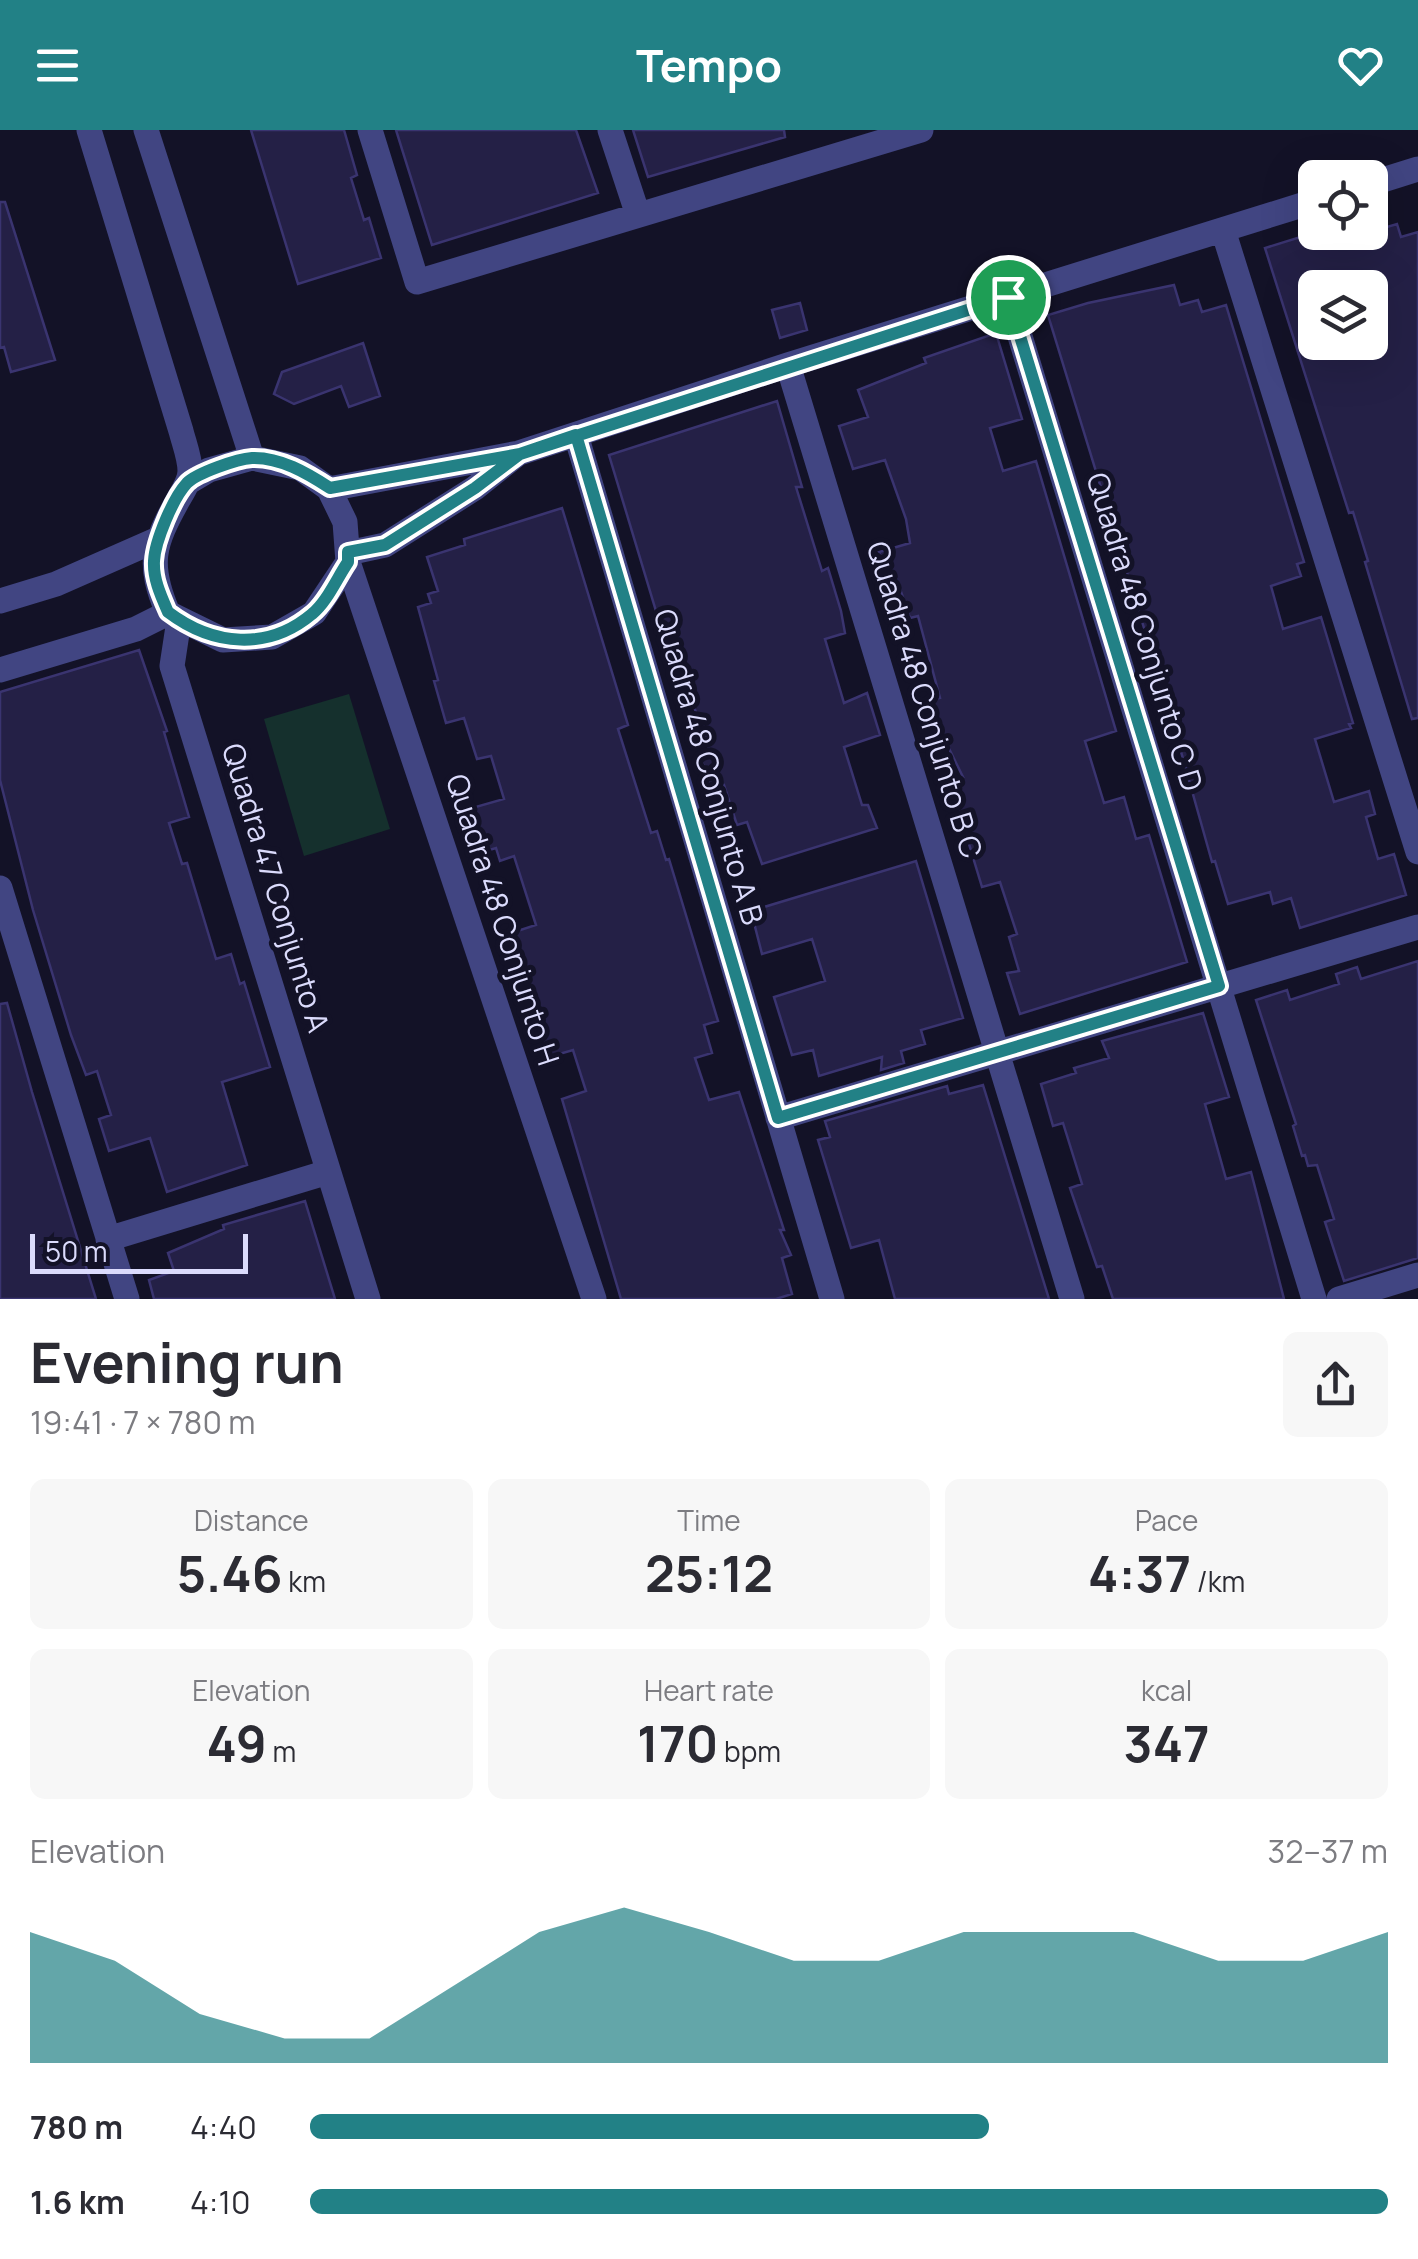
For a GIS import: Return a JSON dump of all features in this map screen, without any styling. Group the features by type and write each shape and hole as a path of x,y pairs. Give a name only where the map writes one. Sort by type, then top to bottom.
{"street":[{"path":"90,130 190,470 156,540 154,565 158,589 173,616 223,640 272,638 314,613 348,557 344,522 330,488 300,468 252,458 209,470 187,483"},
{"path":"146,130 252,458"},
{"path":"370,130 417,282 638,216 854,140 920,130"},
{"path":"610,130 638,216"},
{"path":"1388,178 1418,169"},
{"path":"330,488 520,454 1298,206"},
{"path":"1223,230 1418,852"},
{"name":"Quadra 48 Conjunto C D","path":"1008,297 1314,1299"},
{"name":"Quadra 48 Conjunto B C","path":"788,366 1072,1299"},
{"name":"Quadra 48 Conjunto A B","path":"576,435 832,1299"},
{"path":"348,557 385,545 475,488 520,454"},
{"path":"0,601 56,584 156,540"},
{"name":"Quadra 48 Conjunto H","path":"348,557 594,1299"},
{"path":"0,670 173,616"},
{"name":"Quadra 47 Conjunto A","path":"173,616 172,666 368,1299"},
{"path":"0,888 127,1299"},
{"path":"778,1118 1418,927"},
{"path":"108,1239 328,1172"},
{"path":"1339,1299 1418,1275"}],"green space":[{"path":"349,694 390,829 304,856 264,719"}],"building":[{"path":"251,130 344,130 357,175 351,178 381,258 298,284"},
{"path":"396,130 576,130 598,193 432,245"},
{"path":"633,130 784,130 785,137 648,177"},
{"path":"0,202 5,202 55,360 11,372 4,347 0,348"},
{"path":"1397,224 1401,237 1418,232 1418,718 1412,719 1353,512 1349,513 1301,360 1388,360 1388,270 1298,270 1298,352 1265,248 1298,238 1298,250 1388,250 1388,227"},
{"path":"1174,285 1180,305 1198,300 1202,312 1226,305 1304,562 1297,564 1301,576 1271,586 1283,629 1321,617 1353,723 1349,724 1351,728 1315,739 1334,802 1369,791 1375,814 1366,817 1378,859 1394,854 1406,895 1300,928 1291,898 1273,904 1270,892 1228,904 1215,861 1212,862 1048,315"},
{"path":"800,303 807,330 780,338 772,310"},
{"path":"996,333 1022,419 990,428 1003,471 1036,461 1116,731 1085,741 1104,803 1124,797 1136,839 1149,835 1187,962 1020,1014 1007,973 1019,971 1009,937 1017,934 1000,882 982,887 950,781 963,777 926,702 940,698 918,616 910,618 897,580 889,582 879,552 910,543 906,519 885,460 853,469 839,426 868,417 858,390 926,363 924,358"},
{"path":"363,343 380,396 349,407 341,386 294,404 274,394 282,372"},
{"path":"777,401 802,487 796,487 822,571 828,568 841,611 845,633 825,639 844,703 867,693 880,735 844,747 862,805 868,805 877,828 762,864 747,822 737,825 724,785 711,789 700,755 710,752 692,701 684,704 609,455"},
{"path":"562,508 628,725 618,729 651,833 657,831 666,860 669,859 718,1021 704,1025 712,1053 695,1058 709,1100 739,1092 791,1255 782,1258 792,1294 776,1299 621,1299 562,1099 586,1091 573,1050 549,1057 511,933 536,925 514,856 500,861 496,848 486,851 472,808 504,799 491,756 477,759 464,718 446,723 434,681 438,680 418,607 431,603 428,594 438,591 427,557 465,545 464,539"},
{"path":"139,650 167,731 164,732 189,817 169,823 182,864 187,863 216,959 231,954 240,984 244,982 270,1067 222,1082 247,1165 167,1192 150,1138 109,1151 99,1119 111,1115 97,1071 86,1075 71,1035 33,910 0,780 0,692"},
{"path":"916,861 963,1018 921,1030 925,1044 901,1051 904,1063 881,1070 882,1057 819,1076 813,1050 792,1055 774,997 825,981 812,939 762,954 751,911"},
{"path":"1418,961 1418,1258 1344,1281 1325,1222 1334,1219 1317,1165 1308,1166 1305,1155 1302,1156 1293,1126 1296,1124 1256,1000 1287,990 1290,1000 1339,984 1336,974 1357,967 1361,979"},
{"path":"7,1003 96,1299 0,1299 0,1004"},
{"path":"1203,1013 1229,1097 1205,1104 1226,1179 1251,1172 1284,1299 1113,1299 1102,1266 1097,1267 1070,1188 1082,1184 1063,1123 1053,1126 1041,1084 1076,1073 1074,1068 1109,1058 1102,1041"},
{"path":"983,1085 1049,1299 895,1299 879,1240 851,1248 818,1140 830,1137 825,1121 947,1086 949,1094"},
{"path":"305,1201 335,1299 154,1299 149,1280 174,1271 168,1253 224,1229 223,1225"}],"route":[{"path":"1008,297 788,366 520,454 475,488 385,545 348,552 348,562 314,613 272,638 223,640 168,612 158,589 154,565 156,540 187,483 209,470 252,458 300,468 330,488 520,454 576,435 778,1118 1219,986 1008,297"}]}
